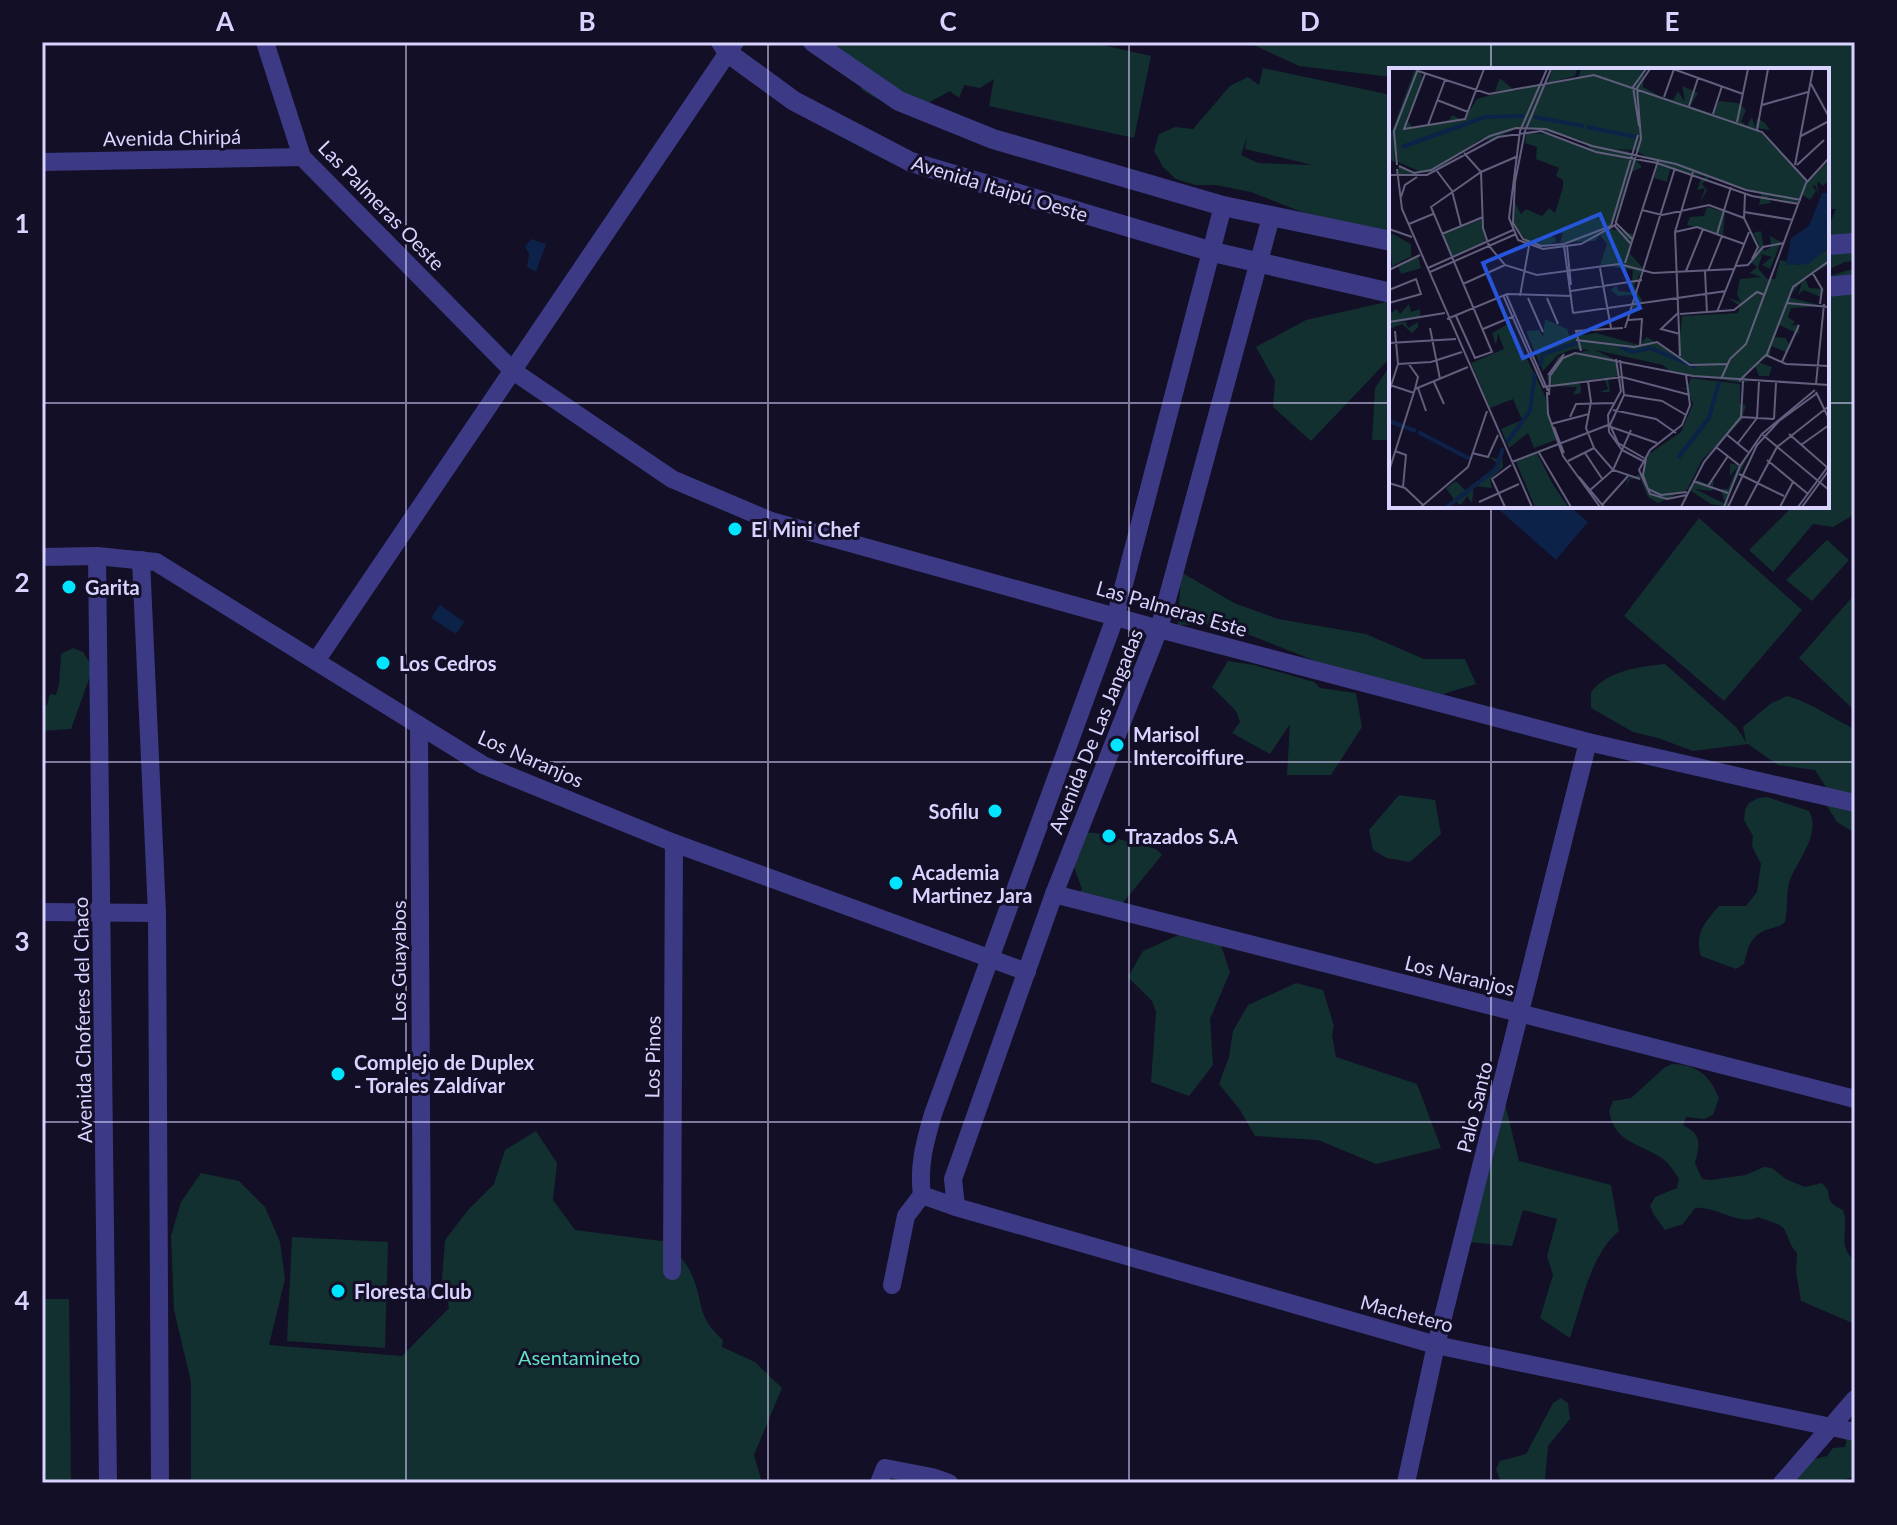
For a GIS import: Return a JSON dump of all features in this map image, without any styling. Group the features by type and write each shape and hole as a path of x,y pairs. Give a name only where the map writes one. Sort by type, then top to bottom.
{"street":[{"name":"Las Palmeras Oeste","path":"265,42 302,157 513,371"},
{"path":"813,42 899,101 993,139 1223,206 1389,241"},
{"path":"316,661 728,46"},
{"name":"Avenida Itaipú Oeste","path":"728,46 794,101 911,162 1213,252 1389,293"},
{"name":"Avenida Chiripá","path":"42,162 302,157"},
{"name":"Avenida De Las Jangadas","path":"922,1195 919,1174 925,1141 989,957 1116,615 1223,206"},
{"name":"Avenida De Las Jangadas","path":"956,1207 953,1179 1054,894 1159,629 1271,217"},
{"path":"1829,245 1855,243"},
{"path":"1829,287 1855,284"},
{"name":"Las Palmeras Este","path":"513,371 672,479 771,521 1159,629 1588,742 1855,803"},
{"name":"Los Naranjos","path":"42,557 97,556 156,562 483,765 674,843 1027,972"},
{"name":"Avenida Choferes del Chaco","path":"97,556 108,1483"},
{"path":"141,560 157,913 160,1483"},
{"name":"Los Guayabos","path":"419,725 422,1292"},
{"name":"Palo Santo","path":"1406,1483 1436,1345 1588,742"},
{"name":"Los Pinos","path":"672,1271 674,843"},
{"name":"Los Naranjos","path":"1054,894 1855,1099"},
{"path":"42,912 157,913"},
{"path":"892,1285 906,1216 922,1195"},
{"name":"Machetero","path":"922,1195 1436,1345 1855,1432"},
{"path":"1782,1483 1855,1399"},
{"path":"879,1483 885,1468 949,1483"}],"green space":[{"path":"820,42 1089,42 1151,56 1134,138 989,106 994,79 980,88 964,85 959,98 950,91 930,102 914,104 876,98 862,90 855,71"},
{"path":"1247,42 1855,42 1855,261 1829,269 1829,223 1836,209 1829,209 1829,68 1389,68 1389,77 1299,66"},
{"path":"1263,68 1389,95 1389,234 1302,212 1251,192 1216,185 1195,185 1176,179 1163,167 1154,151 1159,134 1175,127 1193,129 1230,86 1248,77 1259,85","holes":["1247,137 1245,149 1313,165 1258,163 1241,155"]},
{"path":"1855,268 1855,514 1833,527 1813,524 1773,572 1749,550 1789,508 1829,508 1829,276"},
{"path":"1389,301 1389,359 1311,441 1273,407 1275,381 1256,347 1306,320"},
{"path":"1389,367 1389,440 1372,440 1375,388"},
{"path":"1699,518 1802,610 1724,701 1624,616"},
{"path":"1827,540 1849,560 1812,601 1786,580"},
{"path":"1181,572 1234,603 1278,619 1366,634 1424,659 1465,659 1476,684 1437,696 1386,689 1222,624 1178,625"},
{"path":"1855,594 1855,711 1799,658"},
{"path":"73,648 83,652 93,668 71,729 42,731 42,708 47,705 50,694 56,695 61,654"},
{"path":"1228,661 1314,682 1320,688 1356,693 1362,727 1331,775 1287,775 1290,724 1270,754 1232,733 1240,722 1236,711 1212,687"},
{"path":"1665,664 1736,727 1746,742 1743,727 1770,704 1787,696 1855,729 1855,833 1837,822 1827,806 1826,787 1815,770 1778,765 1748,744 1693,751 1633,732 1591,708 1591,692 1606,679 1634,668"},
{"path":"1399,795 1435,800 1441,834 1410,862 1387,858 1373,850 1369,830"},
{"path":"1767,797 1809,811 1812,829 1789,883 1785,922 1756,936 1744,964 1736,969 1701,956 1700,935 1719,906 1746,906 1757,892 1761,864 1752,846 1753,836 1744,820 1745,810 1749,803"},
{"path":"1078,832 1096,833 1156,849 1162,855 1117,910 1075,900 1082,889 1072,862"},
{"path":"1192,929 1218,936 1230,972 1210,1019 1213,1065 1189,1096 1151,1082 1156,1012 1152,1001 1128,977 1143,951"},
{"path":"1296,983 1323,990 1334,1026 1332,1035 1336,1057 1417,1084 1441,1148 1376,1164 1318,1140 1255,1136 1240,1110 1219,1084 1229,1057 1233,1031 1248,1005"},
{"path":"1672,1064 1689,1066 1702,1073 1719,1098 1713,1115 1704,1119 1686,1117 1683,1125 1694,1132 1698,1140 1695,1163 1702,1179 1746,1175 1764,1167 1772,1168 1786,1179 1805,1187 1822,1183 1828,1190 1831,1202 1843,1210 1846,1249 1855,1261 1855,1324 1801,1301 1796,1272 1797,1253 1779,1225 1758,1217 1743,1220 1695,1208 1683,1224 1665,1230 1654,1215 1650,1206 1655,1197 1677,1188 1679,1179 1663,1159 1623,1137 1612,1122 1609,1111 1613,1101 1631,1098"},
{"path":"1505,1104 1519,1161 1611,1185 1619,1231 1594,1266 1570,1338 1540,1318 1553,1275 1547,1256 1557,1219 1523,1210 1512,1246 1467,1242"},
{"name":"Asentamineto","path":"536,1131 557,1163 553,1200 575,1230 669,1242 691,1273 704,1315 723,1340 722,1347 755,1362 782,1388 754,1455 762,1483 191,1483 191,1382 174,1310 171,1236 181,1202 201,1173 239,1181 265,1207 280,1242 285,1279 269,1345 402,1356 449,1308 442,1279 445,1240 468,1210 494,1184 505,1150"},
{"name":"Floresta Club","path":"292,1237 388,1242 385,1348 287,1341"},
{"path":"42,1299 69,1299 71,1483 42,1483"},
{"path":"1561,1398 1568,1403 1570,1419 1548,1446 1545,1481 1501,1483 1496,1469 1500,1461 1526,1454 1553,1403"},
{"path":"1855,1415 1854,1476 1838,1483 1789,1483 1814,1459 1827,1456 1833,1448 1845,1447"}],"water":[{"path":"531,239 546,244 536,272 527,267 529,254 525,247"},
{"path":"1497,508 1571,508 1588,522 1556,560"},
{"path":"440,605 464,622 456,634 431,618"}],"place":[{"name":"El Mini Chef","path":"735,529"},
{"name":"Garita","path":"69,587"},
{"name":"Los Cedros","path":"383,663"},
{"name":"Marisol Intercoiffure","path":"1117,745"},
{"name":"Sofilu","path":"995,811"},
{"name":"Trazados S.A","path":"1109,836"},
{"name":"Academia Martinez Jara","path":"896,883"},
{"name":"Complejo de Duplex - Torales Zaldívar","path":"338,1074"},
{"name":"Floresta Club","path":"338,1291"}]}
